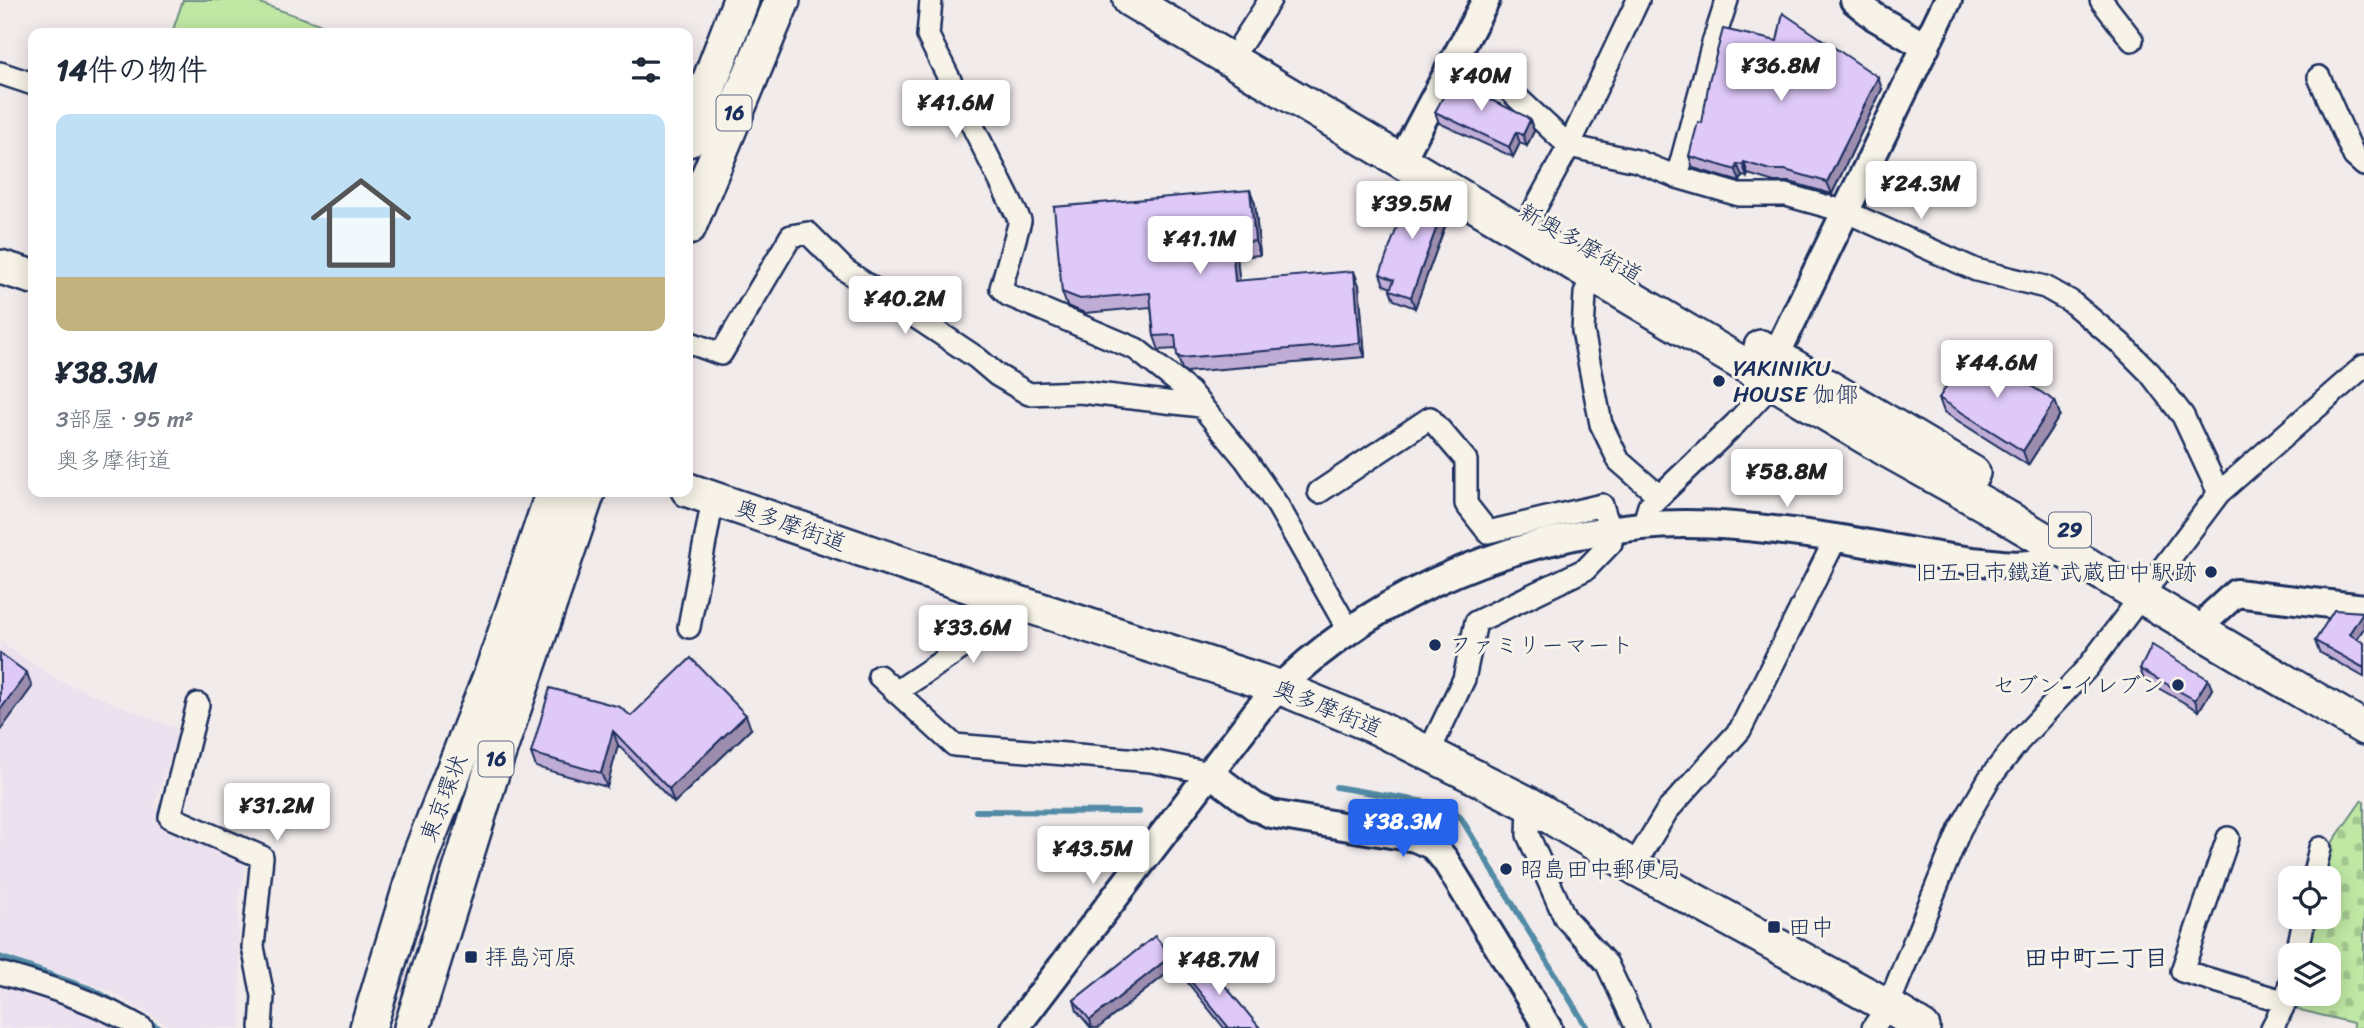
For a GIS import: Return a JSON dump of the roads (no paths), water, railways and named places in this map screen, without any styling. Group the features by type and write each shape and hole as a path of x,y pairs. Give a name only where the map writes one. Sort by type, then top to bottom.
{"highway":[{"name":"16","path":"693,126 741,0"},
{"name":"16","path":"693,215 782,0"},
{"name":"東京環状","path":"368,1028 425,843 492,674 552,497"},
{"name":"東京環状","path":"412,1028 492,770 585,497"}],"main road":[{"name":"29","path":"1130,0 1406,152 1592,274 1774,367 2147,588 2261,669 2364,728"},
{"name":"新奥多摩街道","path":"1170,0 1242,43 1406,152 1532,214 1774,367"},
{"path":"0,267 28,275"},
{"name":"29","path":"1774,367 1889,451 2054,545 2147,588 2213,614 2364,705"},
{"name":"奥多摩街道","path":"700,494 1004,598 1279,687 1378,728 1529,804 1881,1017 1923,1028"}],"street":[{"path":"931,0 928,36 1020,221 1001,288 1007,295 1136,349 1190,392 1246,460 1278,506 1349,631"},
{"path":"1242,43 1270,0"},
{"path":"1406,152 1486,0"},
{"path":"1532,214 1569,146 1638,0"},
{"path":"1677,177 1727,0"},
{"path":"1854,0 1875,17 1926,47"},
{"path":"1643,526 1649,506 1736,424 1761,396 1948,0"},
{"path":"2101,0 2133,40"},
{"path":"1453,64 1507,88 1569,146 1637,161 1677,177 1738,195 1786,195 1847,212 1976,270 2045,287 2070,301 2150,373 2172,400 2183,416 2219,493"},
{"path":"0,73 28,82"},
{"path":"2319,77 2354,156 2364,165"},
{"path":"693,344 721,354 791,236 808,233 845,270 977,358 997,375 1029,394 1080,392 1201,406"},
{"path":"1592,274 1585,294 1583,331 1601,424 1619,461 1659,496"},
{"path":"1881,1017 1960,829 2012,750 2088,667 2219,493 2364,366"},
{"path":"1319,492 1430,418 1466,460 1466,504 1488,532 1602,505 1611,543 1586,569 1476,622 1464,680 1428,754"},
{"path":"689,627 700,494"},
{"path":"1015,1028 1258,710 1279,687 1349,631 1402,598 1487,559 1562,538 1643,526 1721,526 1836,538 1960,560 2022,565 2040,562 2054,545"},
{"path":"1633,867 1667,811 1740,730 1836,538"},
{"path":"2213,614 2236,593 2364,608"},
{"path":"896,692 989,630 1004,598"},
{"path":"878,676 954,745 1151,761 1210,773 1265,813 1415,838 1433,846 1445,860 1548,1028"},
{"path":"198,704 170,817 262,857 253,947 263,996 261,1028"},
{"path":"1529,804 1528,835 1564,918 1607,964 1637,1028"},
{"path":"2228,838 2182,971 2278,1000"},
{"path":"2316,866 2320,848"},
{"path":"0,973 61,991 115,1013 142,1028"},
{"path":"2272,1028 2284,1006"}],"waterway":[{"path":"1336,787 1449,806 1461,818 1587,1028"},
{"path":"976,811 1139,812"},
{"path":"0,957 94,990 118,1004"},
{"path":"146,1020 159,1028"}],"place":[{"name":"YAKINIKU HOUSE 伽倻","path":"1719,381"},
{"name":"旧五日市鐵道 武蔵田中駅跡","path":"2211,572"},
{"name":"ファミリーマート","path":"1435,645"},
{"name":"セブン-イレブン","path":"2178,685"},
{"name":"昭島田中郵便局","path":"1506,869"},
{"name":"田中","path":"1774,927"},
{"name":"拝島河原","path":"471,957"}],"district":[{"name":"田中町二丁目","path":"2096,958"}]}
